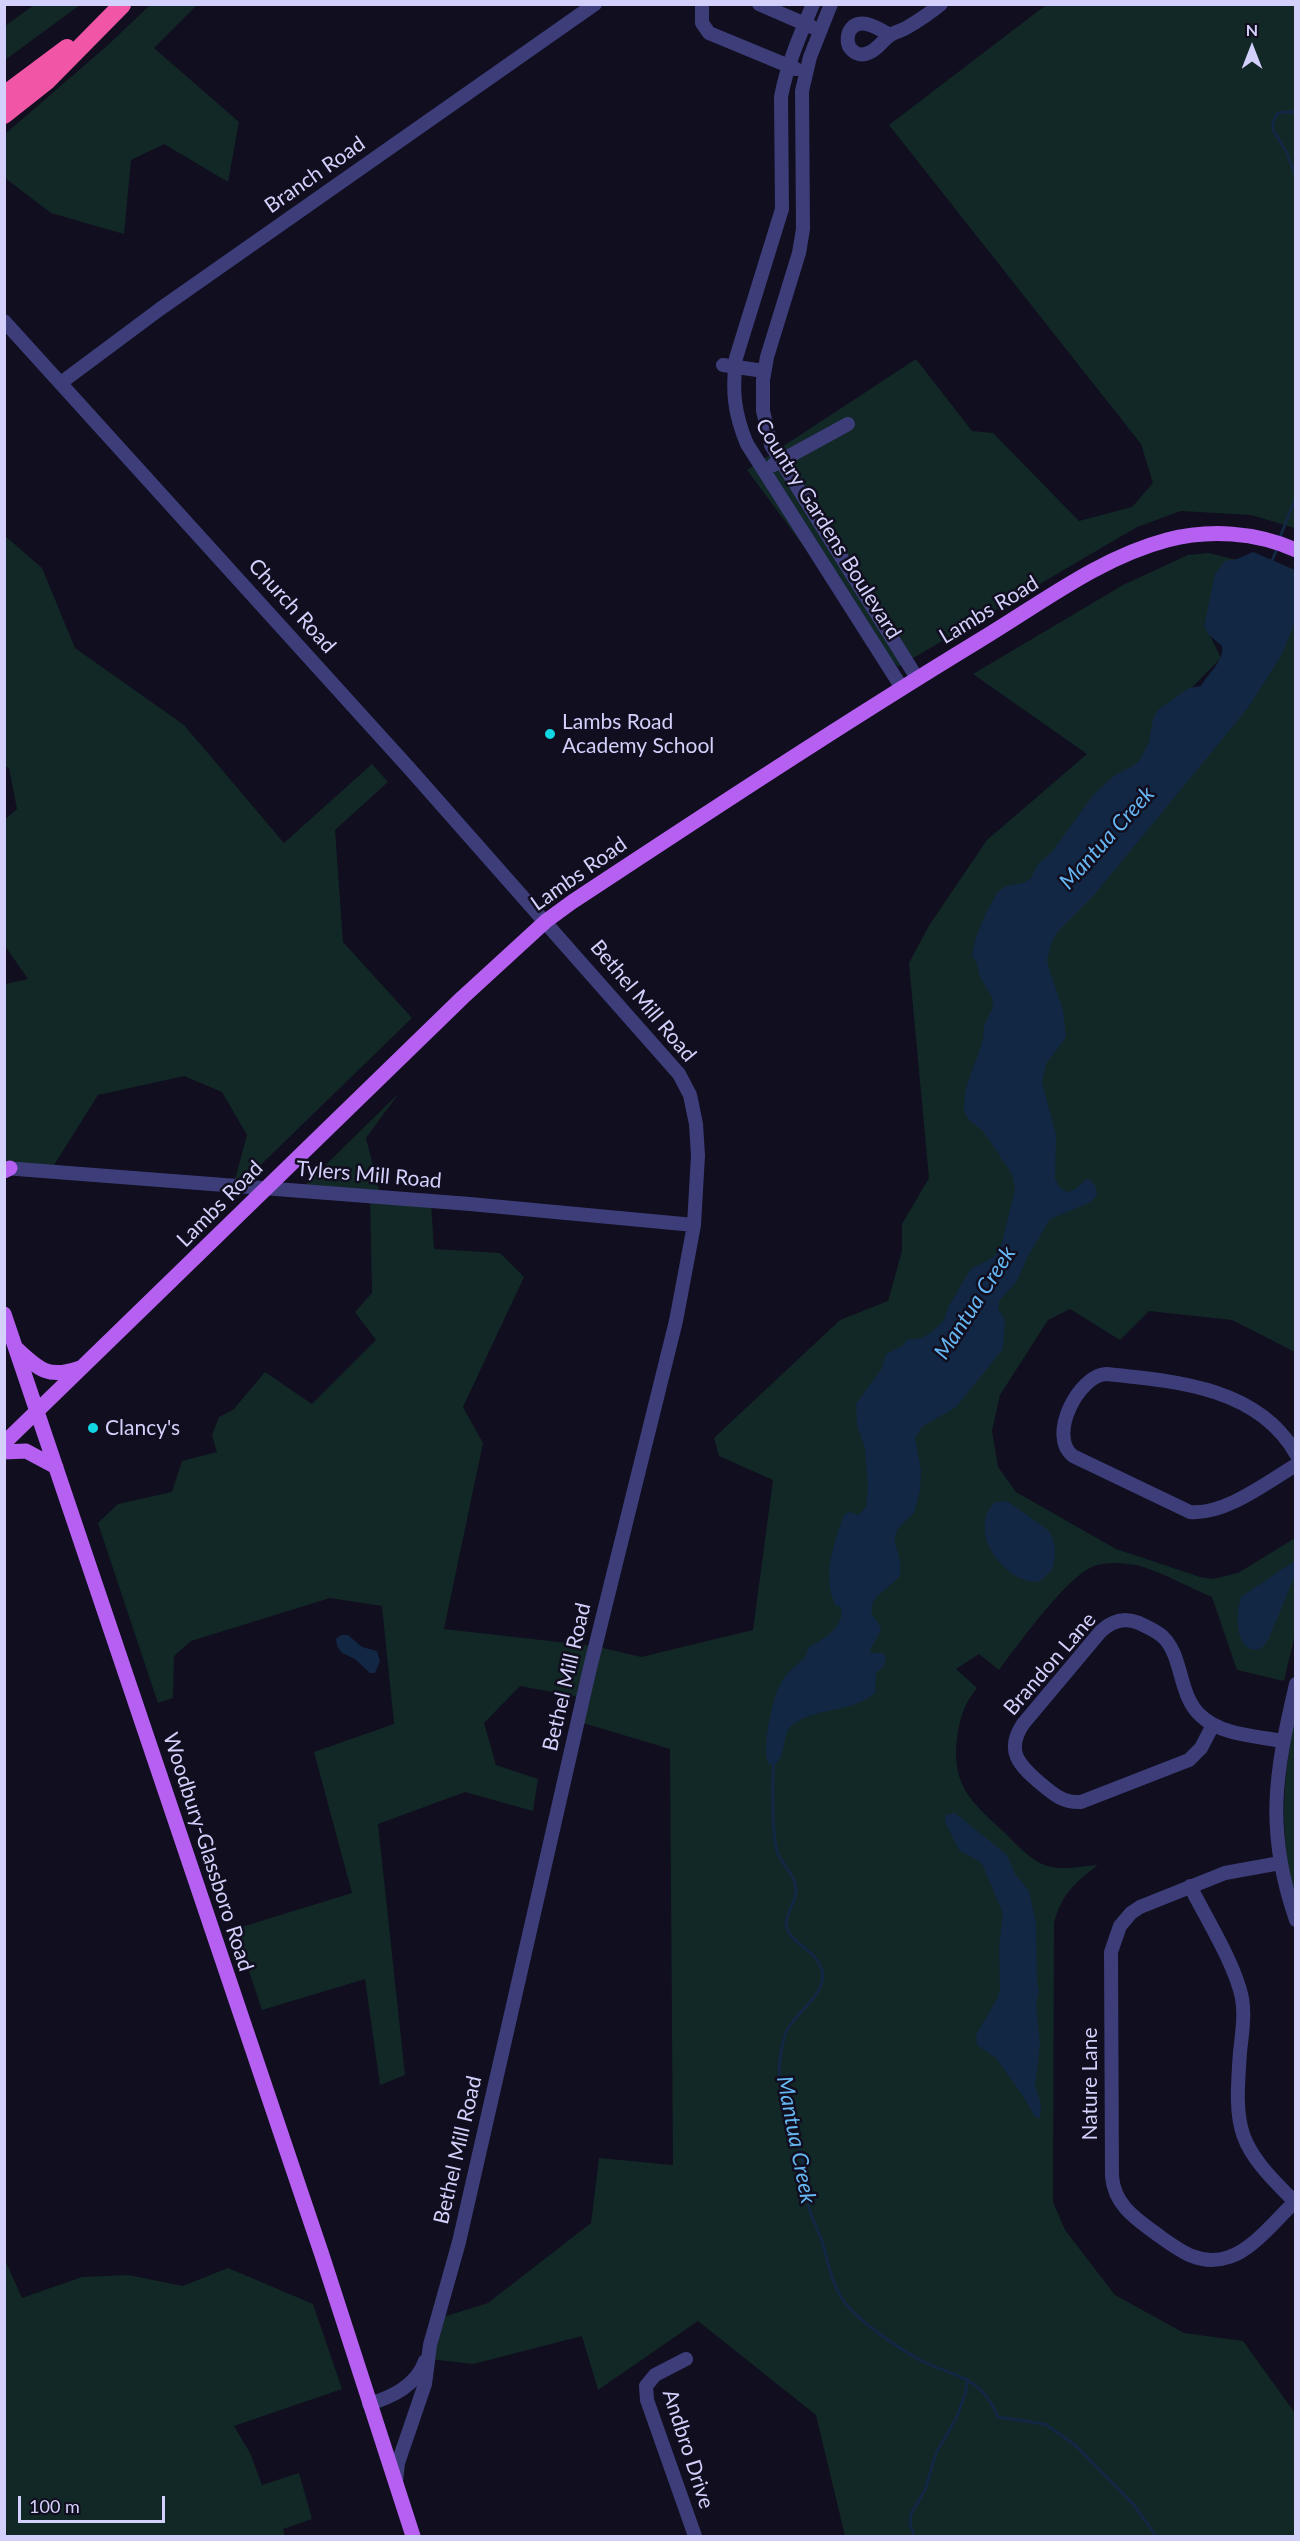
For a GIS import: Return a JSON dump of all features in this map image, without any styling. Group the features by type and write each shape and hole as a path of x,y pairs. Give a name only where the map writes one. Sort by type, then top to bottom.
{"highway":[{"path":"4,95 123,5"},
{"path":"4,115 47,81 123,5"}],"main road":[{"name":"Lambs Road","path":"4,1443 462,998 546,921 917,678 1089,573 1137,550 1194,534 1221,533 1274,541 1296,550"},
{"name":"Woodbury-Glassboro Road","path":"4,1314 315,2233 413,2536"},
{"path":"15,1347 36,1367 46,1372 65,1373 85,1366"},
{"path":"4,1452 26,1451 56,1467"}],"street":[{"path":"702,4 702,23 709,33 806,74"},
{"path":"759,4 821,30"},
{"name":"Country Gardens Boulevard","path":"813,4 789,66 782,97 783,208 729,366 733,382 736,419 747,444 902,688"},
{"name":"Country Gardens Boulevard","path":"831,4 806,74 800,99 802,240 764,371 762,392 766,429 771,445 917,678"},
{"path":"890,35 906,28 941,4"},
{"name":"Branch Road","path":"62,382 160,309 595,5"},
{"path":"783,138 801,138"},
{"path":"784,170 802,169"},
{"name":"Church Road","path":"4,321 62,382 546,921"},
{"path":"729,366 764,371"},
{"path":"764,471 848,424"},
{"name":"Bethel Mill Road","path":"396,2484 398,2463 425,2384 430,2345 476,2169 591,1662 676,1321 694,1225 698,1155 696,1124 690,1095 680,1074 546,921"},
{"name":"Tylers Mill Road","path":"6,1169 267,1187 694,1225"},
{"path":"1296,1454 1267,1420 1235,1399 1202,1388 1106,1374 1094,1377 1084,1384 1065,1420 1062,1433 1065,1448 1073,1456 1190,1512 1218,1509 1296,1466"},
{"name":"Brandon Lane","path":"1121,1620 1136,1622 1163,1637 1171,1649 1189,1701 1200,1715 1213,1725 1203,1745 1189,1760 1082,1802 1068,1801 1055,1795 1022,1767 1015,1748 1016,1737 1026,1720 1101,1630 1121,1620"},
{"path":"1296,1684 1282,1741 1275,1799 1280,1863 1296,1920"},
{"path":"1213,1725 1282,1741"},
{"name":"Nature Lane","path":"1280,1863 1231,1871 1190,1886 1131,1913 1120,1926 1112,1943 1113,2187 1122,2205 1136,2219 1182,2252 1206,2260 1222,2259 1243,2250 1295,2201"},
{"path":"1190,1886 1240,1992 1243,2013 1237,2106 1242,2135 1257,2162 1295,2201"},
{"path":"369,2404 390,2398 402,2390 422,2368 430,2345"},
{"name":"Andbro Drive","path":"686,2359 655,2375 646,2386 647,2400 695,2536"}],"green space":[{"path":"34,5 80,5 5,60 5,26"},
{"path":"150,5 197,5 154,48 239,122 228,182 164,144 131,160 124,234 51,213 5,178 5,134 108,45"},
{"path":"1046,5 1295,5 1295,528 1251,515 1181,511 1137,527 898,667 857,618 747,470 916,359 972,431 993,433 1079,521 1132,507 1153,483 1141,444 889,125"},
{"path":"4,535 42,568 75,648 184,725 284,843 372,764 388,782 335,830 343,942 412,1018 238,1187 233,1187 247,1135 222,1092 184,1076 98,1095 49,1173 5,1170 5,984 28,979 5,946 5,819 17,809 9,768 4,766"},
{"path":"1209,553 1241,561 1204,623 1221,658 1152,728 1295,609 1295,1352 1232,1320 1149,1311 1120,1340 1070,1309 1048,1320 1000,1395 992,1431 998,1467 1016,1492 1116,1549 1200,1577 1213,1579 1238,1573 1295,1538 1295,1634 1284,1681 1237,1670 1212,1597 1140,1566 1105,1563 1094,1566 1070,1583 1057,1597 999,1670 979,1654 956,1669 977,1688 961,1717 956,1755 961,1782 967,1794 984,1814 1027,1854 1045,1865 1057,1868 1098,1865 1070,1889 1054,1923 1053,2202 1065,2230 1115,2295 1184,2333 1243,2341 1295,2413 1295,2536 845,2536 816,2415 698,2321 598,2390 582,2336 473,2364 430,2359 440,2318 488,2303 591,2223 599,2158 673,2165 670,1749 580,1722 584,1698 520,1686 484,1723 496,1765 538,1779 533,1811 465,1792 378,1824 405,2075 380,2085 365,1979 262,2010 235,1929 352,1893 314,1752 394,1724 382,1606 330,1598 191,1641 174,1656 173,1698 158,1703 98,1523 118,1504 172,1492 182,1461 217,1452 212,1435 219,1417 233,1410 265,1372 312,1404 376,1340 355,1312 372,1293 370,1197 298,1192 399,1093 366,1138 381,1198 431,1202 434,1249 500,1253 524,1277 463,1407 483,1443 444,1629 594,1646 641,1657 753,1630 773,1480 719,1456 714,1438 840,1320 888,1301 902,1251 902,1224 929,1178 909,963 930,924 987,840 1087,754 973,674 1123,585 1188,555"},
{"path":"1295,1716 1295,1895 1286,1849 1284,1805"},
{"path":"5,2260 22,2298 82,2277 128,2275 183,2286 228,2268 313,2304 342,2389 234,2426 250,2453 262,2485 299,2473 312,2519 283,2529 285,2536 5,2536"}],"water":[{"path":"1253,552 1295,570 1296,618 1281,656 1247,709 1094,895 1059,930 1052,941 1047,960 1063,1010 1066,1037 1046,1064 1042,1082 1056,1135 1055,1179 1060,1188 1067,1192 1076,1189 1086,1179 1089,1179 1095,1185 1097,1195 1091,1202 1050,1219 1027,1258 1017,1281 999,1301 998,1309 1005,1320 1003,1349 956,1407 922,1427 915,1438 921,1470 920,1490 914,1513 903,1523 895,1537 901,1565 900,1576 877,1597 872,1607 872,1613 881,1630 870,1650 871,1653 883,1653 886,1657 884,1666 876,1673 875,1693 856,1704 812,1715 792,1725 787,1733 782,1754 776,1764 769,1764 766,1749 767,1737 771,1711 781,1683 804,1658 809,1647 837,1626 842,1614 841,1607 835,1605 831,1593 830,1560 844,1515 849,1512 859,1515 866,1507 868,1488 865,1448 857,1426 856,1404 882,1368 886,1354 902,1346 907,1340 922,1338 932,1332 944,1320 949,1306 970,1270 995,1256 1002,1243 1015,1189 1012,1174 984,1132 968,1119 964,1110 965,1091 983,1040 984,1026 993,1007 992,997 980,977 977,963 972,955 976,937 998,892 1006,886 1024,883 1031,878 1039,863 1052,852 1094,794 1115,775 1140,760 1149,742 1153,719 1158,710 1189,688 1201,686 1216,666 1221,656 1222,646 1209,635 1204,626 1215,574 1225,561"},
{"path":"1007,1501 1048,1530 1053,1540 1055,1554 1052,1570 1039,1582 1026,1580 1013,1574 1002,1565 987,1540 985,1526 987,1514 995,1502"},
{"path":"1295,1562 1295,1575 1269,1638 1263,1647 1257,1650 1250,1648 1244,1644 1238,1630 1241,1597"},
{"path":"341,1635 348,1635 362,1647 377,1651 380,1661 375,1673 370,1673 355,1659 342,1653 337,1646 336,1639"},
{"path":"955,1813 1007,1855 1015,1874 1029,1891 1036,1923 1039,1990 1036,2005 1040,2044 1035,2086 1041,2104 1040,2118 1035,2117 996,2058 977,2045 976,2035 1000,1990 999,1947 1003,1913 983,1866 979,1861 960,1851 945,1822 946,1815"}],"waterway":[{"name":"Mantua Creek","path":"1296,112 1277,114 1273,123 1273,130 1286,151 1296,177"},
{"name":"Mantua Creek","path":"1280,537 1296,497"},
{"name":"Mantua Creek","path":"1271,563 1276,551"},
{"name":"Mantua Creek","path":"774,1760 775,1843 779,1856 794,1879 796,1890 787,1917 787,1928 792,1938 811,1953 819,1963 823,1978 817,1993 785,2035 780,2057 780,2085 801,2153 810,2211 839,2293 857,2316 891,2342 922,2361 957,2375 976,2386 984,2393 998,2417 1045,2424 1075,2445 1134,2505 1156,2536"},
{"path":"914,2536 910,2524 911,2514 925,2490 936,2453 956,2419 966,2392 967,2379"}],"place":[{"name":"Lambs Road Academy School","path":"550,734"},
{"name":"Clancy's","path":"93,1428"}]}
